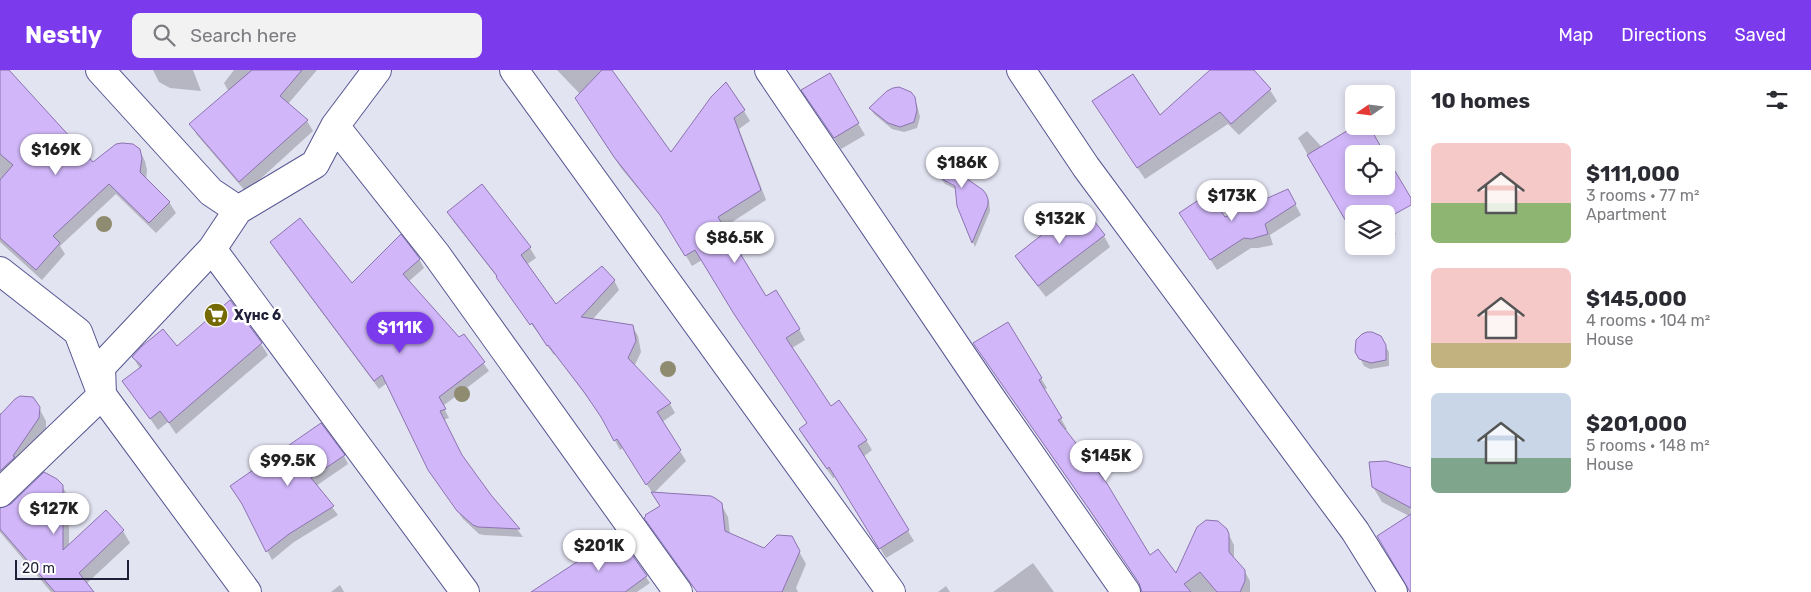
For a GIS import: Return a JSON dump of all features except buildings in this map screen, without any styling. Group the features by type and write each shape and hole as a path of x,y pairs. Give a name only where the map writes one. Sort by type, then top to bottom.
{"street":[{"path":"100,70 211,192 238,210"},
{"path":"0,493 102,396 101,367 212,249 238,210 315,164 335,126 377,70"},
{"path":"514,70 891,592"},
{"path":"769,70 989,395 1126,592"},
{"path":"1022,70 1086,166 1355,531 1393,592"},
{"path":"335,126 436,254 678,592"},
{"path":"212,249 465,592"},
{"path":"0,271 78,332 102,396 247,592"}],"place":[{"name":"Хүнс 6","path":"216,315"}]}
